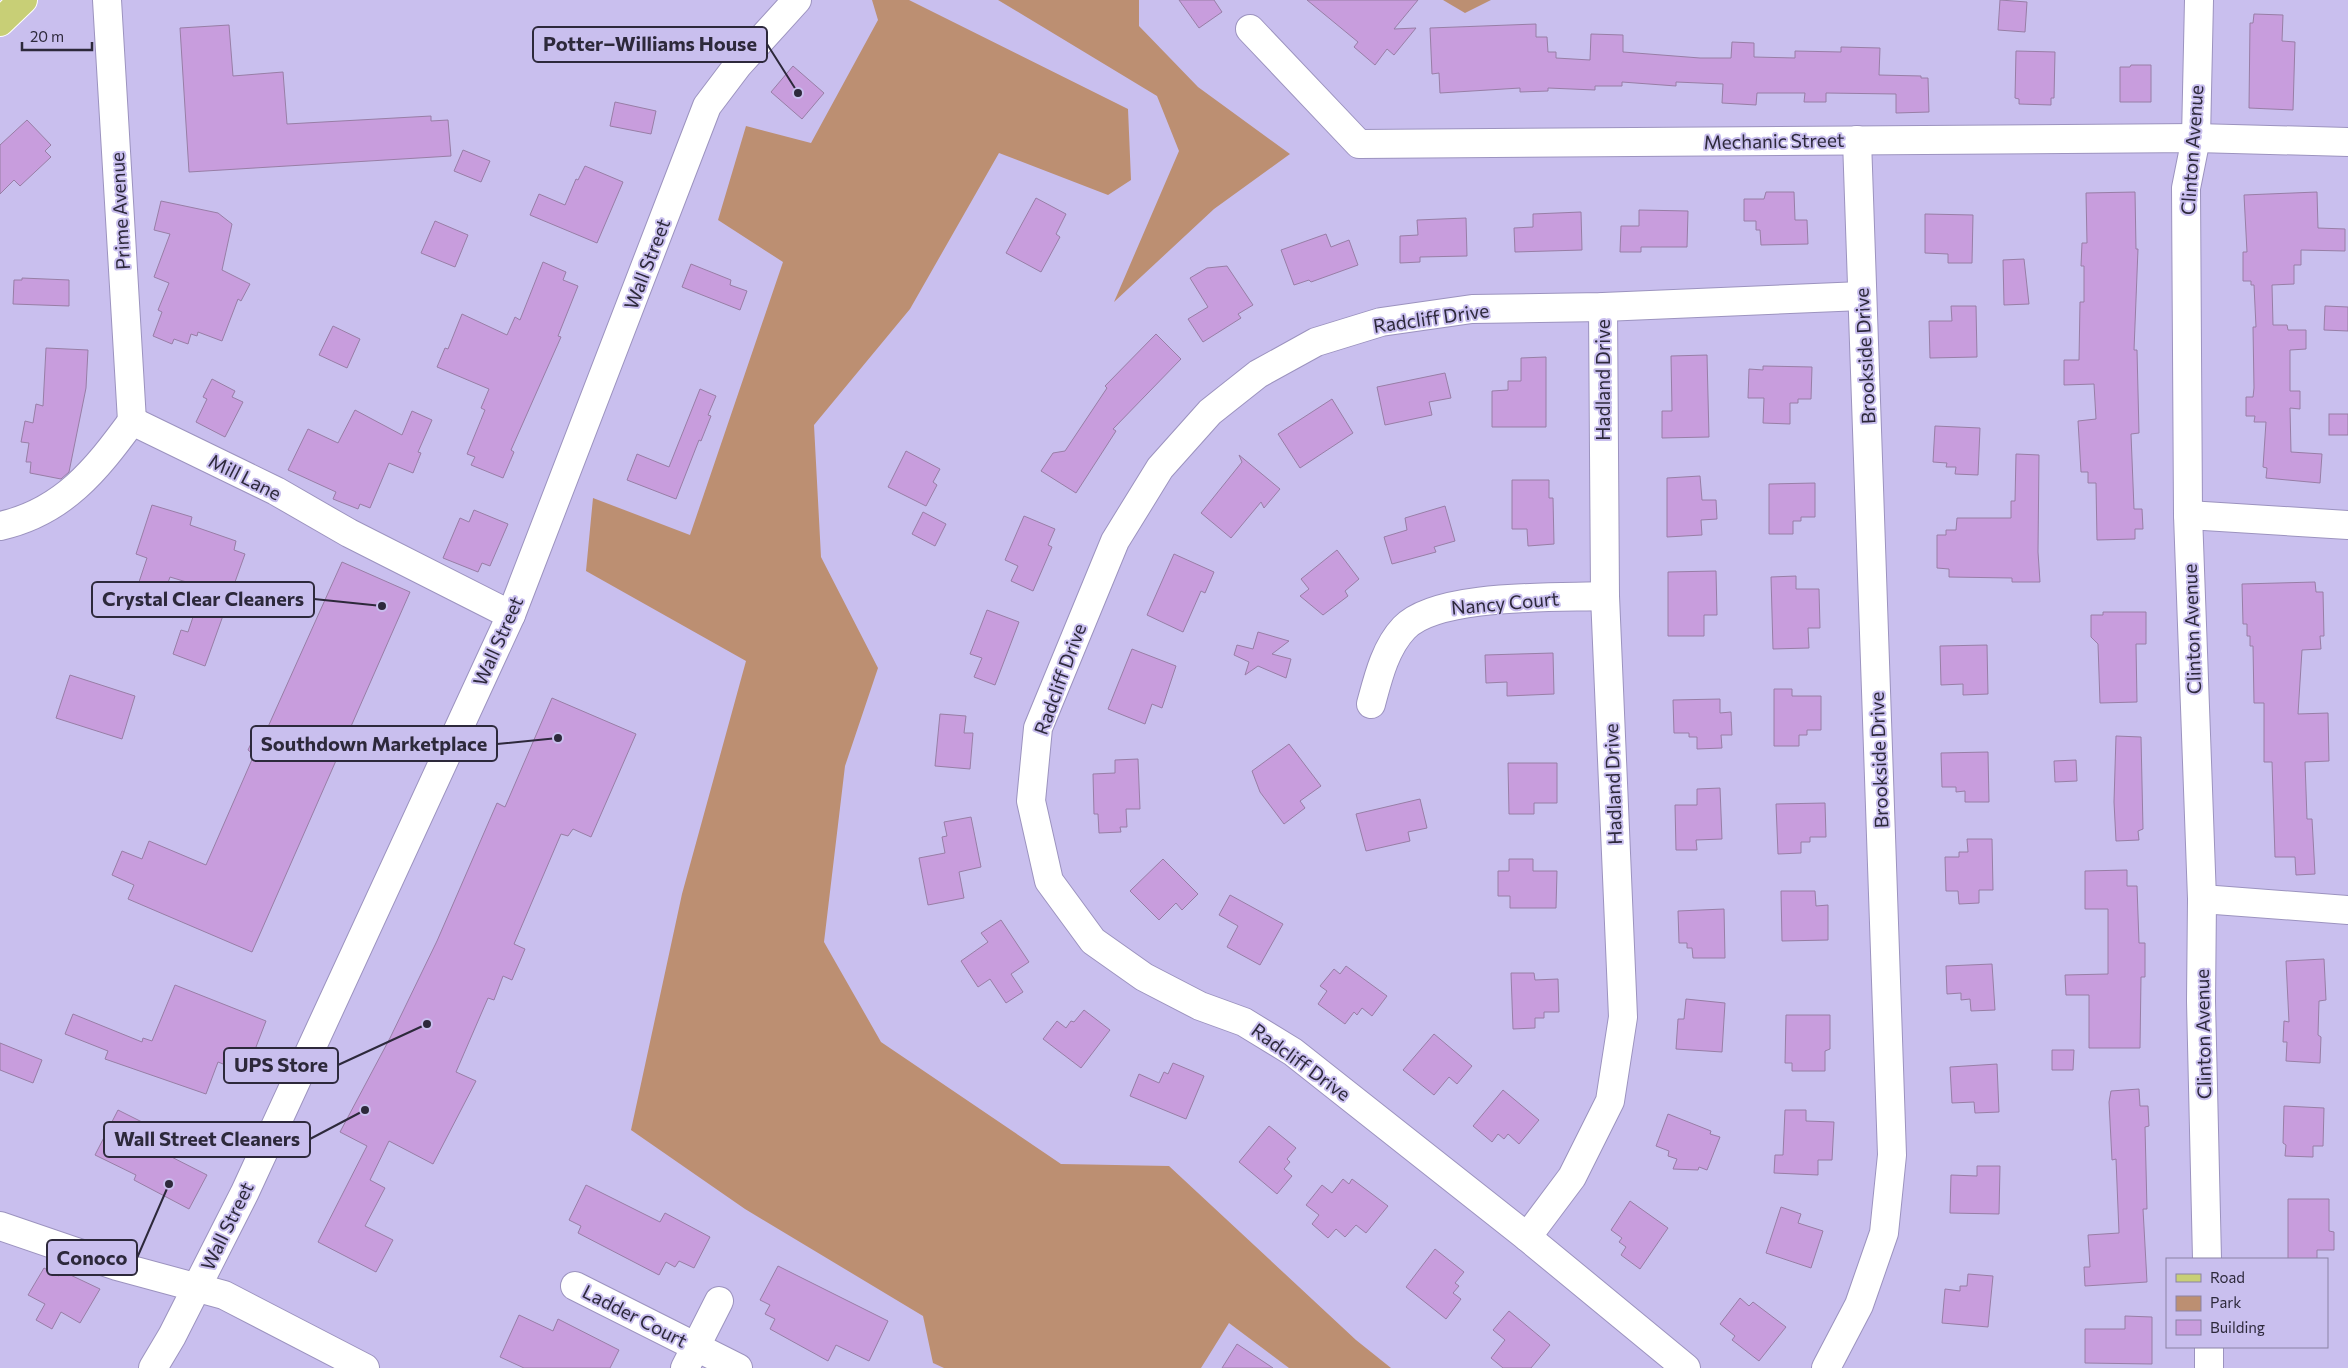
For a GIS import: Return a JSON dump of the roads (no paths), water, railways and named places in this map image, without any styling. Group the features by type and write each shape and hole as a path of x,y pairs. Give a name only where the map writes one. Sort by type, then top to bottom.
{"main road":[{"path":"0,22 23,0"}],"street":[{"name":"Prime Avenue","path":"107,0 132,421"},
{"name":"Wall Street","path":"153,1368 197,1287 325,1020 511,616 707,106 738,65 797,0"},
{"name":"Clinton Avenue","path":"2199,0 2196,138 2186,188 2188,515 2202,899 2202,1010 2207,1258"},
{"name":"Mechanic Street","path":"1250,29 1359,144 2196,138 2348,142"},
{"name":"Brookside Drive","path":"1826,1368 1859,1305 1884,1233 1892,1155 1857,140"},
{"name":"Radcliff Drive","path":"1686,1368 1527,1237 1293,1052 1244,1022 1200,1006 1144,977 1093,940 1049,881 1031,801 1038,728 1115,541 1160,468 1210,412 1258,374 1316,342 1381,322 1472,309 1603,307 1862,296"},
{"name":"Hadland Drive","path":"1527,1237 1572,1177 1610,1101 1623,1018 1605,596 1603,307"},
{"path":"0,526 14,523 67,497 103,461 132,421"},
{"name":"Mill Lane","path":"132,421 276,491 349,533 511,616"},
{"path":"2188,515 2348,524"},
{"name":"Nancy Court","path":"1371,704 1376,684 1390,648 1404,627 1423,614 1477,603 1511,599 1605,596"},
{"path":"2202,899 2348,910"},
{"path":"0,1226 117,1266 197,1287 242,1304 365,1368"},
{"name":"Ladder Court","path":"575,1286 690,1357 738,1368"},
{"name":"Ladder Court","path":"690,1357 720,1301"},
{"path":"2209,1348 2209,1368"}],"place":[{"name":"Potter–Williams House","path":"798,93"},
{"name":"Crystal Clear Cleaners","path":"382,606"},
{"name":"Southdown Marketplace","path":"558,738"},
{"name":"UPS Store","path":"427,1024"},
{"name":"Wall Street Cleaners","path":"365,1110"},
{"name":"Conoco","path":"169,1184"}]}
